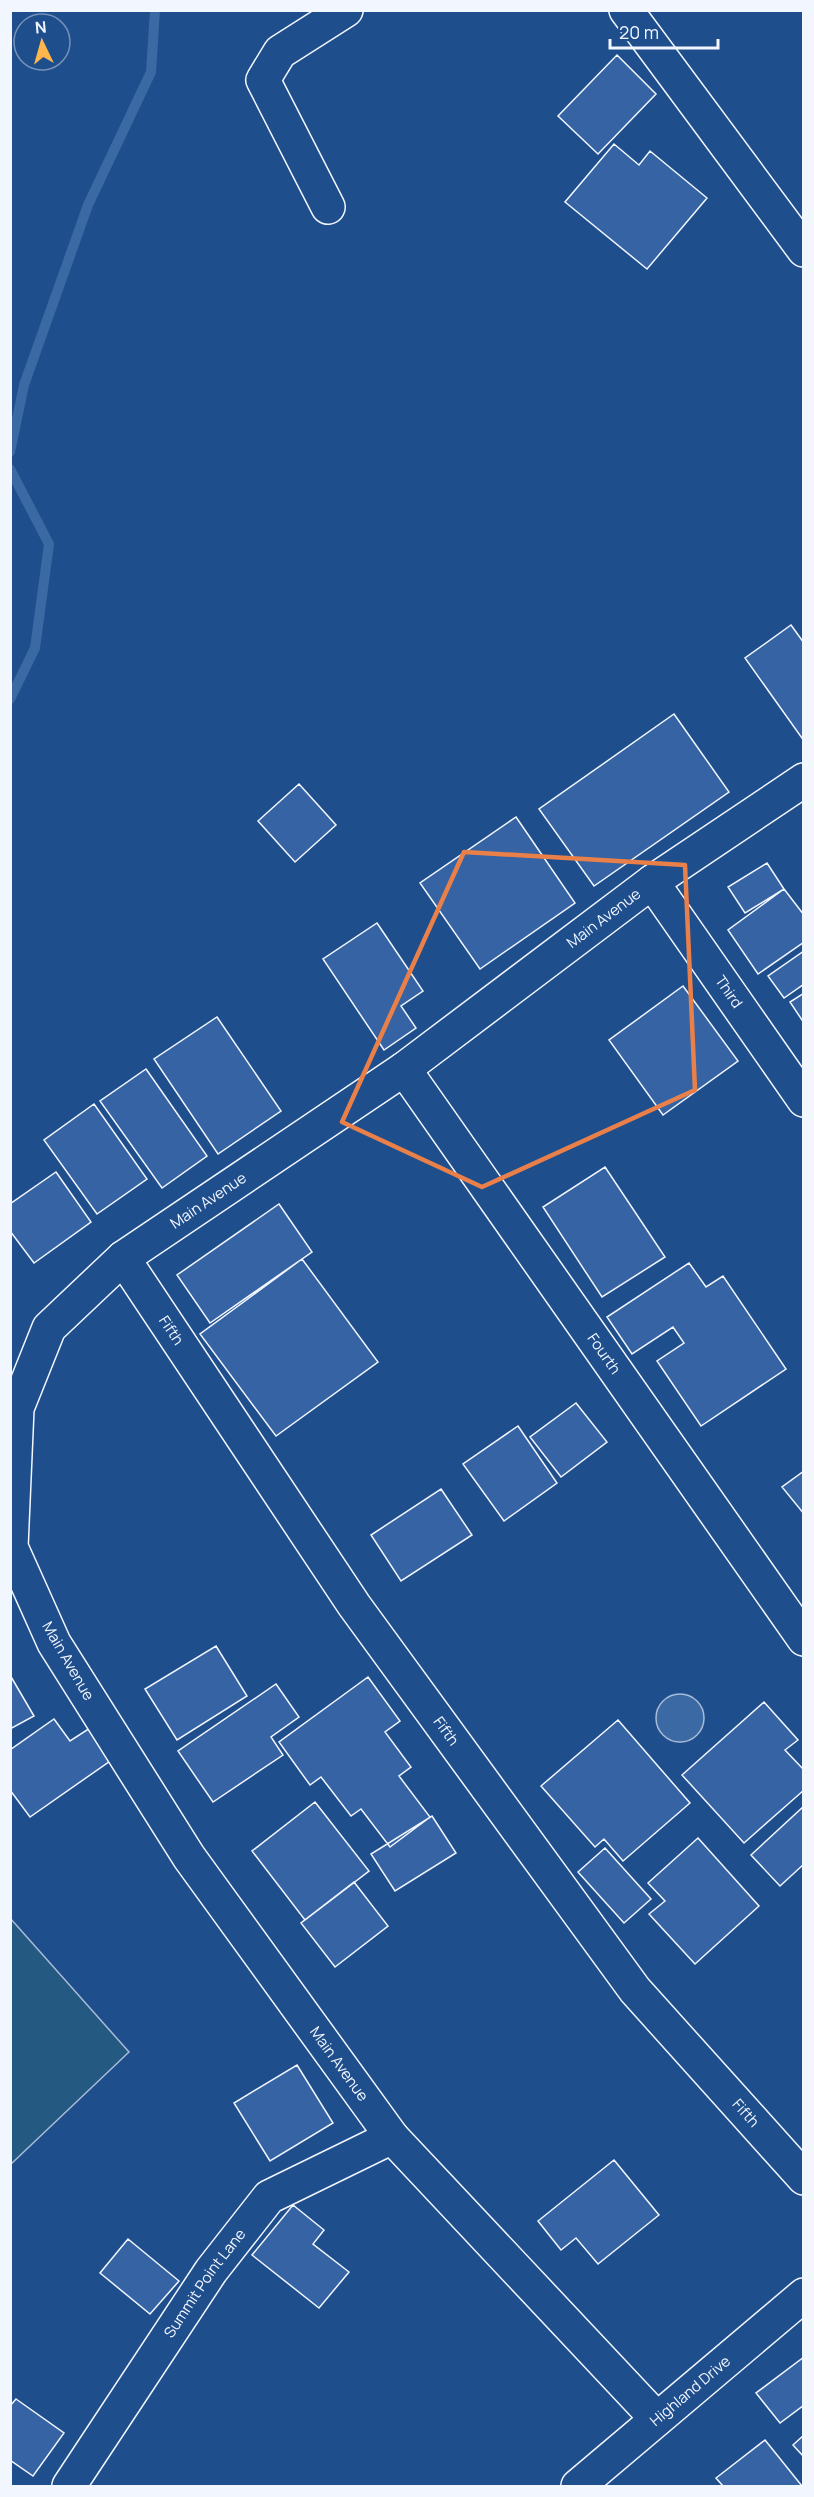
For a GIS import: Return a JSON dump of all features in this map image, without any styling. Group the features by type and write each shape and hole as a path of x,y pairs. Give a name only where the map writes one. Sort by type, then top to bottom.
{"street":[{"path":"328,207 263,80 280,52 346,10"},
{"path":"626,10 804,250"},
{"name":"Main Avenue","path":"657,2419 392,2137 189,1857 54,1643 11,1547 17,1408 49,1328 123,1258 404,1069 652,882 804,780"},
{"name":"Third","path":"652,882 804,1100"},
{"name":"Fourth","path":"404,1069 804,1639"},
{"name":"Fifth","path":"123,1258 354,1605 635,1990 804,2178"},
{"name":"Summit Point Lane","path":"69,2487 211,2271 268,2197 392,2137"},
{"name":"Highland Drive","path":"578,2487 804,2295"}],"highlighted area":[{"path":"464,852 685,865 695,1090 482,1187 342,1122"}],"shaded area":[{"path":"675,1694 685,1694 700,1704 704,1718 700,1732 694,1738 685,1742 675,1742 660,1732 656,1723 656,1713 666,1698"},
{"path":"10,1918 129,2052 11,2164 10,2164"}],"building":[{"path":"617,55 656,94 598,154 558,116"},
{"path":"614,144 639,165 650,151 707,198 647,269 565,202"},
{"path":"791,625 804,643 804,741 745,658"},
{"path":"674,714 729,792 594,886 539,809"},
{"path":"299,784 336,825 295,862 258,821"},
{"path":"516,817 575,903 480,969 420,883"},
{"path":"767,863 784,889 745,913 728,887"},
{"path":"784,889 804,915 804,942 758,974 728,930"},
{"path":"377,923 423,991 401,1006 416,1028 384,1050 323,959"},
{"path":"804,951 804,984 784,998 768,976"},
{"path":"683,986 738,1061 663,1115 609,1040"},
{"path":"804,993 804,1023 790,1002"},
{"path":"217,1017 281,1111 218,1154 154,1059"},
{"path":"146,1069 207,1156 162,1188 100,1101"},
{"path":"94,1104 147,1179 97,1214 44,1140"},
{"path":"605,1167 665,1257 602,1297 543,1207"},
{"path":"56,1172 91,1222 34,1263 10,1231 10,1204"},
{"path":"279,1204 312,1252 210,1323 177,1275"},
{"path":"302,1259 378,1362 276,1436 200,1334"},
{"path":"689,1263 706,1287 723,1276 786,1369 701,1426 657,1361 684,1343 673,1327 632,1354 607,1317"},
{"path":"576,1403 607,1442 561,1477 530,1437"},
{"path":"518,1426 557,1483 504,1521 463,1464"},
{"path":"804,1471 804,1514 782,1487"},
{"path":"441,1489 472,1535 401,1581 371,1535"},
{"path":"216,1646 247,1696 177,1740 145,1689"},
{"path":"10,1675 34,1716 10,1729"},
{"path":"368,1677 400,1721 385,1732 411,1767 399,1776 430,1817 390,1847 361,1809 351,1816 321,1777 310,1785 279,1742"},
{"path":"276,1684 299,1717 271,1737 283,1755 213,1802 178,1751"},
{"path":"764,1702 798,1740 785,1750 804,1770 804,1790 744,1843 682,1775"},
{"path":"54,1719 70,1741 90,1728 113,1759 30,1817 10,1790 10,1750"},
{"path":"618,1720 690,1803 623,1861 604,1839 595,1847 541,1786"},
{"path":"315,1802 369,1871 305,1920 252,1851"},
{"path":"803,1807 804,1864 780,1886 751,1855"},
{"path":"432,1816 456,1853 395,1891 371,1854"},
{"path":"698,1838 759,1906 695,1964 649,1914 665,1901 648,1883"},
{"path":"605,1848 651,1899 624,1923 578,1872"},
{"path":"354,1882 388,1926 335,1967 301,1923"},
{"path":"297,2065 333,2123 270,2161 234,2103"},
{"path":"614,2160 659,2215 598,2264 576,2238 561,2250 538,2221"},
{"path":"293,2205 324,2230 313,2244 349,2272 319,2308 252,2255"},
{"path":"128,2239 179,2281 150,2314 100,2273"},
{"path":"804,2357 804,2405 780,2423 756,2393"},
{"path":"16,2399 64,2433 33,2476 10,2460 10,2406"},
{"path":"804,2435 804,2457 793,2445"},
{"path":"765,2440 802,2486 723,2486 716,2478"}],"waterway":[{"path":"10,452 24,385 88,205 151,72 155,10"},
{"path":"10,469 49,544 35,648 10,699"}]}
